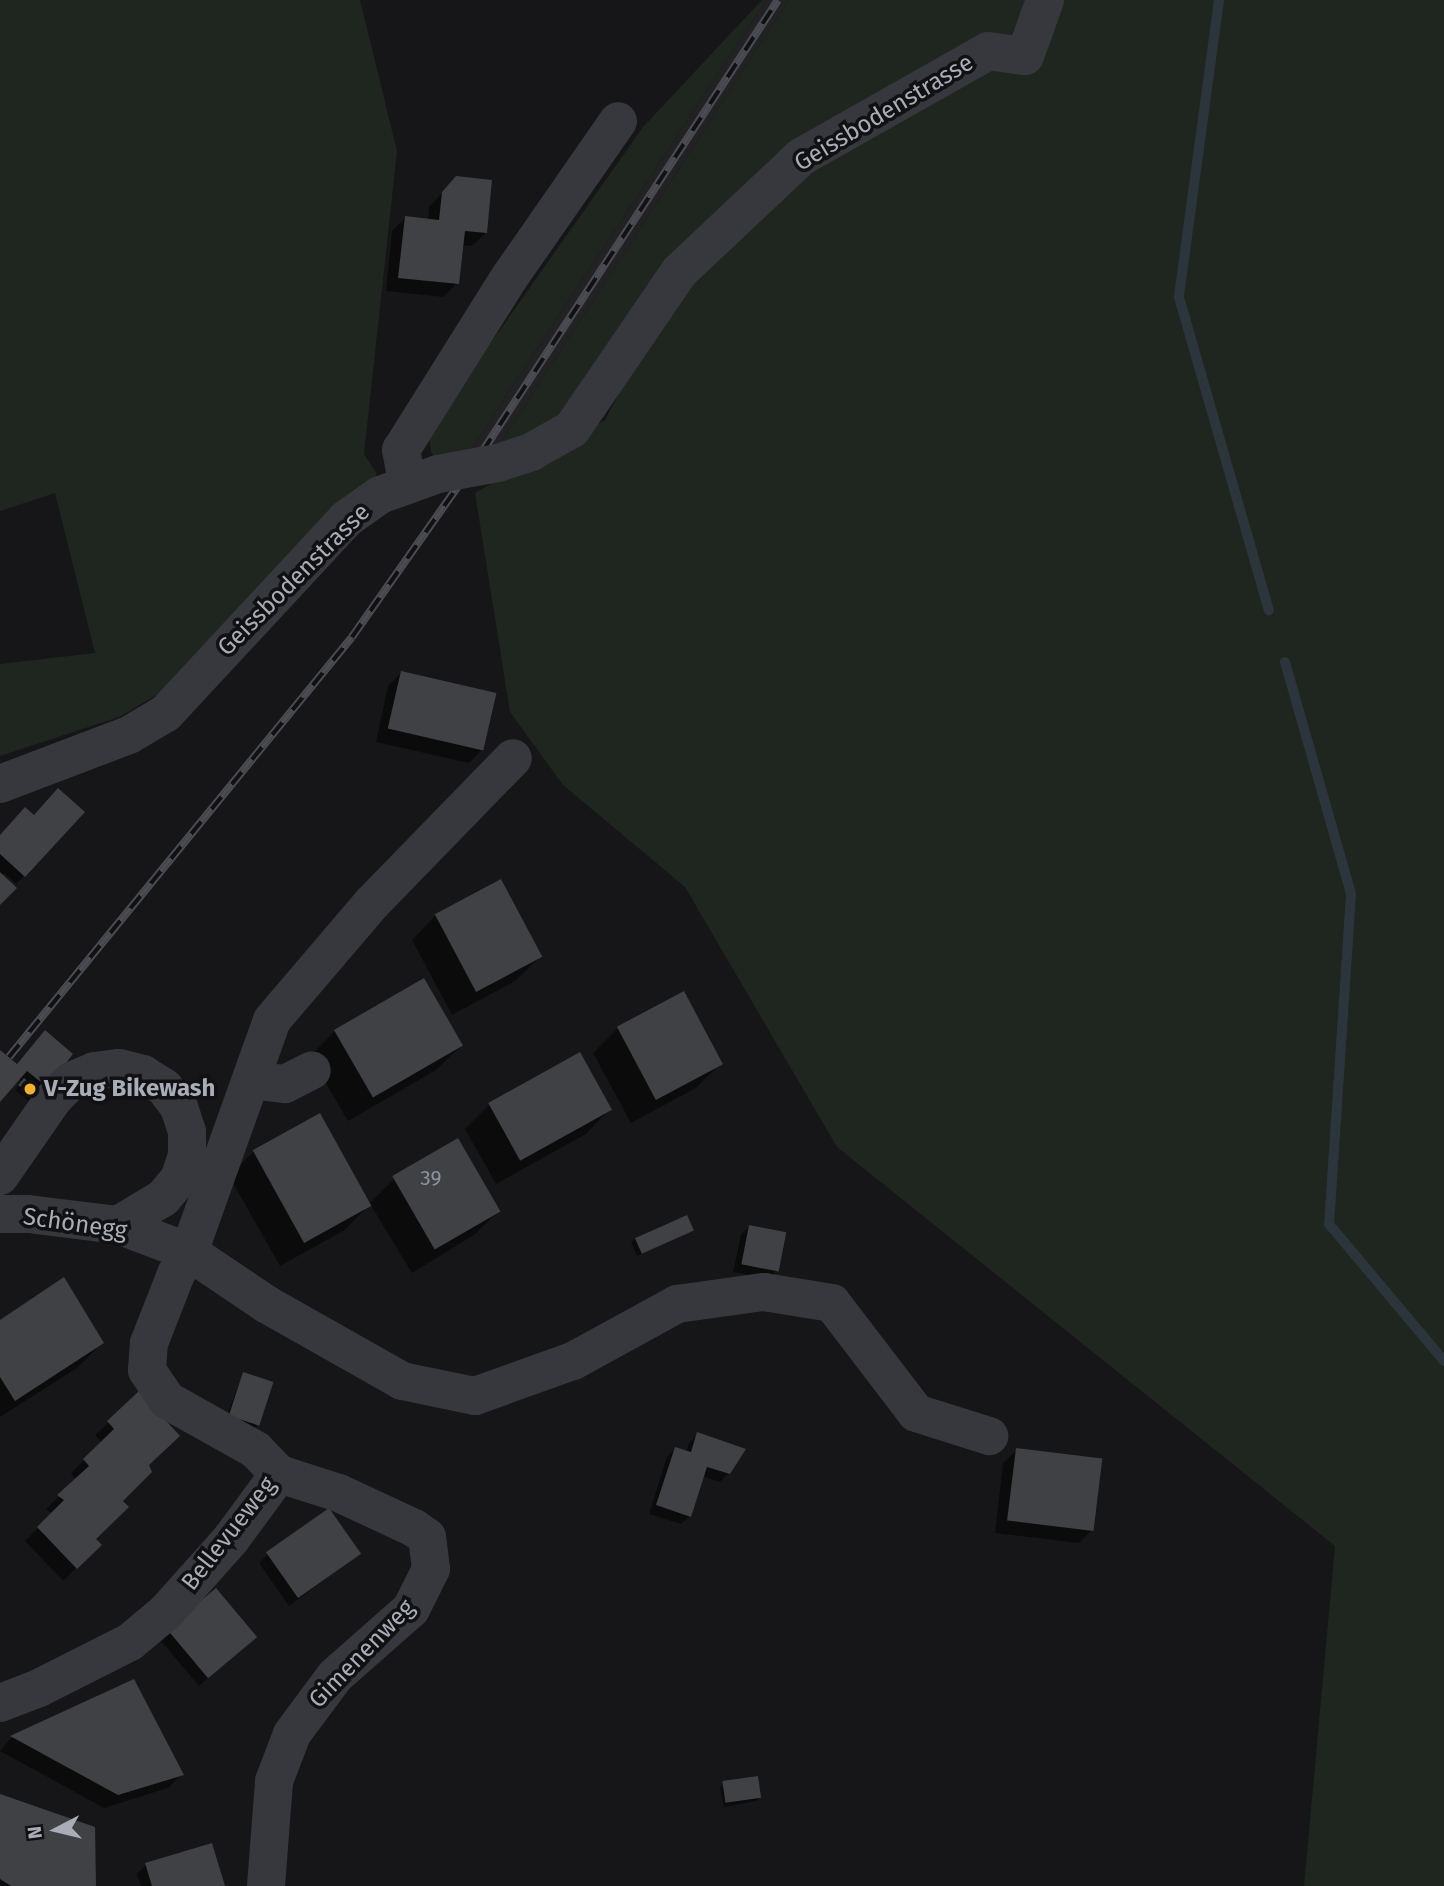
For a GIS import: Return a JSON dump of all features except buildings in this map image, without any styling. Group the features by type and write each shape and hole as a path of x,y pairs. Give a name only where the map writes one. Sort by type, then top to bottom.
{"street":[{"name":"Geissbodenstrasse","path":"0,784 129,735 166,713 346,519 380,495 422,478 498,463 531,452 572,429 679,272 801,157 988,51 1025,56 1045,0"},
{"path":"422,478 401,450 509,278 618,121"},
{"name":"Bellevueweg","path":"0,1703 39,1688 130,1642 166,1612 231,1539 279,1474 256,1450 167,1400 147,1370 149,1343 176,1275 189,1252 272,1020 372,903 513,758"},
{"path":"0,1176 54,1098 71,1081 94,1071 118,1068 143,1074 164,1087 179,1107 187,1131 187,1155 178,1179 163,1198 118,1225"},
{"path":"251,1080 285,1084 312,1070"},
{"name":"Schönegg","path":"0,1214 28,1214 118,1225 189,1252 266,1304 402,1381 475,1396 573,1361 677,1304 764,1292 832,1303 916,1413 989,1436"},
{"name":"Gimenenweg","path":"266,1886 274,1781 292,1734 335,1676 411,1609 431,1569 427,1538 414,1528 339,1493 279,1474"}],"shaded area":[{"path":"0,0 360,0 397,151 364,454 377,474 158,694 119,717 0,756 0,664 95,653 55,493 0,511"},
{"path":"762,0 766,0 467,455 437,462 431,452 429,436 445,408 643,127"},
{"path":"766,0 789,0 497,449 467,455"},
{"path":"789,0 1444,0 1444,1886 1304,1886 1335,1546 837,1147 685,887 563,785 510,712 475,493 605,420 669,298 729,236 789,185 856,137 991,64 987,43 847,120 777,170 718,219 655,291 561,415 528,439 497,449"}],"waterway":[{"path":"1219,0 1179,297 1269,610"},
{"path":"1285,662 1351,894 1329,1224 1444,1361"}],"railway":[{"path":"9,1057 352,637 482,452 778,0"}],"place":[{"name":"V-Zug Bikewash","path":"30,1089"}]}
